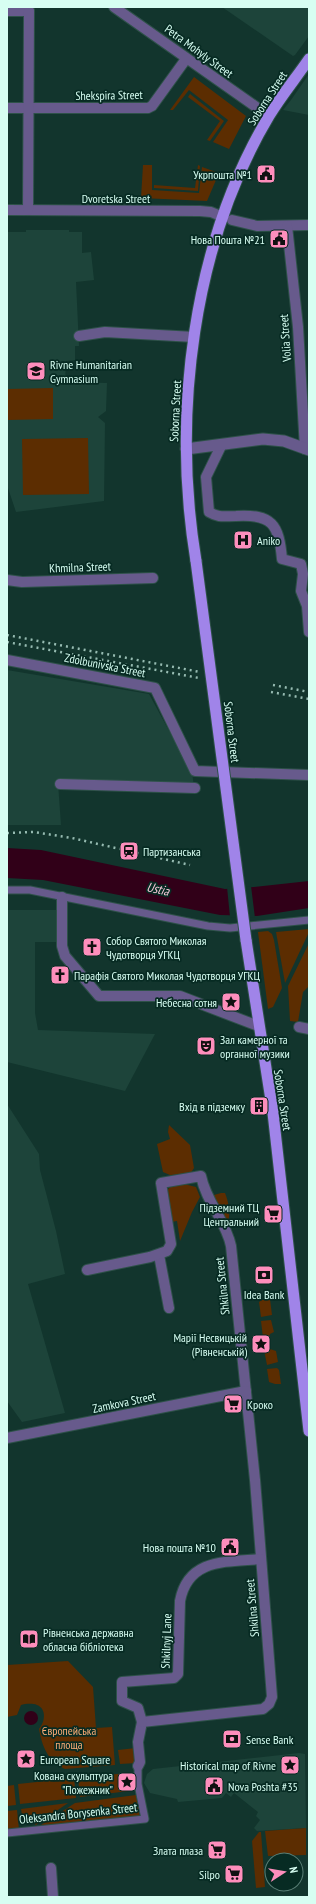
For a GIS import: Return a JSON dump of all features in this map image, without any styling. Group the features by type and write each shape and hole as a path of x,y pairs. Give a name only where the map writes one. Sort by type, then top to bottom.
{"main road":[{"name":"Soborna Street","path":"309,59 269,116 246,160 228,219 211,258 194,337 188,403 186,449 191,528 258,1026 273,1113 309,1431"}],"street":[{"name":"Petra Mohyly Street","path":"114,7 269,116"},
{"path":"7,11 30,9 28,210"},
{"name":"Shekspira Street","path":"7,108 148,108 152,106 186,59"},
{"name":"Dvoretska Street","path":"7,210 200,211 211,212 228,219 257,226 309,224"},
{"name":"Volia Street","path":"287,226 298,327 307,449"},
{"path":"79,336 105,332 194,337"},
{"path":"186,449 263,439 284,441 307,449"},
{"path":"222,444 206,477 209,512 217,517 252,515 264,518 273,524 281,539 282,559 301,564 303,574 301,591 307,606 309,632"},
{"name":"Khmilna Street","path":"7,580 22,582 153,578"},
{"name":"Zdolbunivska Street","path":"7,660 156,688 195,771 309,775"},
{"path":"60,784 195,788"},
{"path":"7,890 30,890 208,926 230,928 309,920"},
{"path":"62,897 62,946 65,956 99,996 180,996 258,1026"},
{"path":"299,1027 309,1029"},
{"name":"Shkilna Street","path":"142,1722 263,1709 269,1704 272,1697 246,1391 229,1239 207,1196 201,1176 161,1183 171,1244 167,1251 159,1254"},
{"path":"88,1270 159,1254 169,1308"},
{"name":"Zamkova Street","path":"7,1438 246,1391"},
{"name":"Shkilnyj Lane","path":"142,1722 138,1708 122,1701 122,1682 174,1678 178,1674 180,1601 182,1589 186,1583 196,1572 211,1564 261,1559"},
{"name":"Oleksandra Borysenka Street","path":"7,1833 145,1819 138,1784 138,1766 140,1762 138,1742 142,1722"},
{"path":"51,1868 53,1897"}],"shaded area":[{"path":"222,7 309,7 309,36 293,56"},
{"path":"309,74 309,115 283,110 291,100"},
{"name":"Rivne Humanitarian Gymnasium","path":"26,230 69,230 69,232 82,232 82,253 91,252 94,280 76,282 79,346 75,346 75,360 66,361 65,382 107,383 106,411 98,417 105,423 104,501 16,512 7,485 7,232 26,232"},
{"path":"7,670 149,694 192,773 194,786 58,783 61,825 7,825"},
{"path":"7,910 58,910 56,942 35,942 35,1013 38,1030 155,1034 125,1091 7,1062"},
{"path":"7,1104 39,1154 40,1170 56,1231 65,1274 28,1284 65,1413 22,1422 7,1401"},
{"path":"299,1753 305,1754 306,1828 257,1831 254,1828 260,1820 256,1816 258,1812 234,1793 231,1797 226,1793 222,1798 178,1802 177,1799 150,1793 144,1783 147,1774 153,1769"}],"green space":[{"path":"194,77 246,116 229,149 213,142 228,120 189,90 173,110 170,110"},
{"path":"190,94 224,121 210,141 207,140 220,121 188,97"},
{"path":"143,165 152,165 152,190 199,193 202,167 219,173 207,201 141,198"},
{"path":"198,165 200,166 198,191 154,188 154,185 195,188"},
{"path":"53,388 53,419 7,420 7,389"},
{"path":"88,438 89,494 23,495 22,439"},
{"path":"309,929 309,932 285,983 276,932"},
{"path":"268,931 272,934 274,940 282,988 273,1007 268,1009 258,932"},
{"path":"309,943 309,986 303,992 298,1022 290,1021 288,986"},
{"path":"169,1125 190,1145 194,1168 190,1174 170,1175 163,1172 157,1144 170,1139 168,1132"},
{"path":"184,1184 196,1187 200,1197 180,1241 177,1221 171,1222 166,1193 171,1187"},
{"path":"225,1193 227,1199 229,1211 228,1221 224,1221 213,1199 214,1195"},
{"path":"270,1299 272,1315 261,1317 259,1302"},
{"path":"271,1320 274,1332 270,1334 269,1337 263,1338 261,1321"},
{"path":"270,1349 276,1351 278,1362 267,1365 264,1350"},
{"path":"277,1368 279,1370 281,1384 269,1382 267,1369"},
{"name":"Європейська площа","path":"68,1661 93,1687 96,1728 112,1727 115,1765 65,1769 50,1758 44,1747 39,1729 43,1723 44,1713 40,1707 33,1704 21,1705 17,1715 7,1717 7,1665"},
{"path":"136,1748 137,1763 120,1764 118,1750"},
{"path":"127,1773 129,1791 80,1797 78,1778"},
{"path":"74,1778 76,1798 20,1804 18,1784"},
{"path":"14,1785 16,1805 7,1806 7,1786"},
{"path":"136,1795 140,1817 38,1827 75,1803"},
{"path":"68,1803 36,1825 22,1815 21,1809"},
{"path":"17,1810 19,1830 7,1831 7,1811"},
{"path":"306,1828 306,1855 304,1855 304,1852 268,1852 265,1831"},
{"path":"259,1832 261,1832 264,1887 256,1888 252,1841"}],"water":[{"name":"Ustia","path":"7,848 41,850 225,889 309,881 309,908 257,916 220,915 43,880 7,878"},
{"path":"31,1711 36,1713 38,1718 36,1723 31,1725 26,1723 24,1718 26,1713"}],"pier":[{"path":"251,886 255,918 230,917 227,887"}],"railway":[{"path":"7,635 200,672"},
{"path":"7,642 199,678"},
{"path":"273,685 309,692"},
{"path":"271,692 309,699"},
{"path":"7,833 34,832 72,838 190,865"}],"place":[{"name":"Укрпошта №1","path":"266,174"},
{"name":"Нова Пошта №21","path":"279,239"},
{"name":"Rivne Humanitarian Gymnasium","path":"36,371"},
{"name":"Aniko","path":"243,540"},
{"name":"Партизанська","path":"129,851"},
{"name":"Собор Святого Миколая Чудотворця УГКЦ","path":"92,947"},
{"name":"Парафія Святого Миколая Чудотворця УГКЦ","path":"60,975"},
{"name":"Небесна сотня","path":"231,1002"},
{"name":"Зал камерної та органної музики","path":"206,1046"},
{"name":"Вхід в підземку","path":"259,1106"},
{"name":"Підземний ТЦ Центральний","path":"273,1214"},
{"name":"Idea Bank","path":"264,1275"},
{"name":"Марії Несвицькій (Рівненській)","path":"261,1344"},
{"name":"Кроко","path":"233,1404"},
{"name":"Нова пошта №10","path":"230,1547"},
{"name":"Рівненська державна обласна бібліотека","path":"29,1639"},
{"name":"Sense Bank","path":"232,1739"},
{"name":"European Square","path":"26,1759"},
{"name":"Historical map of Rivne","path":"290,1765"},
{"name":"Кована скульптура \"Пожежник\"","path":"127,1782"},
{"name":"Nova Poshta #35","path":"214,1786"},
{"name":"Злата плаза","path":"217,1850"},
{"name":"Silpo","path":"234,1874"}]}
